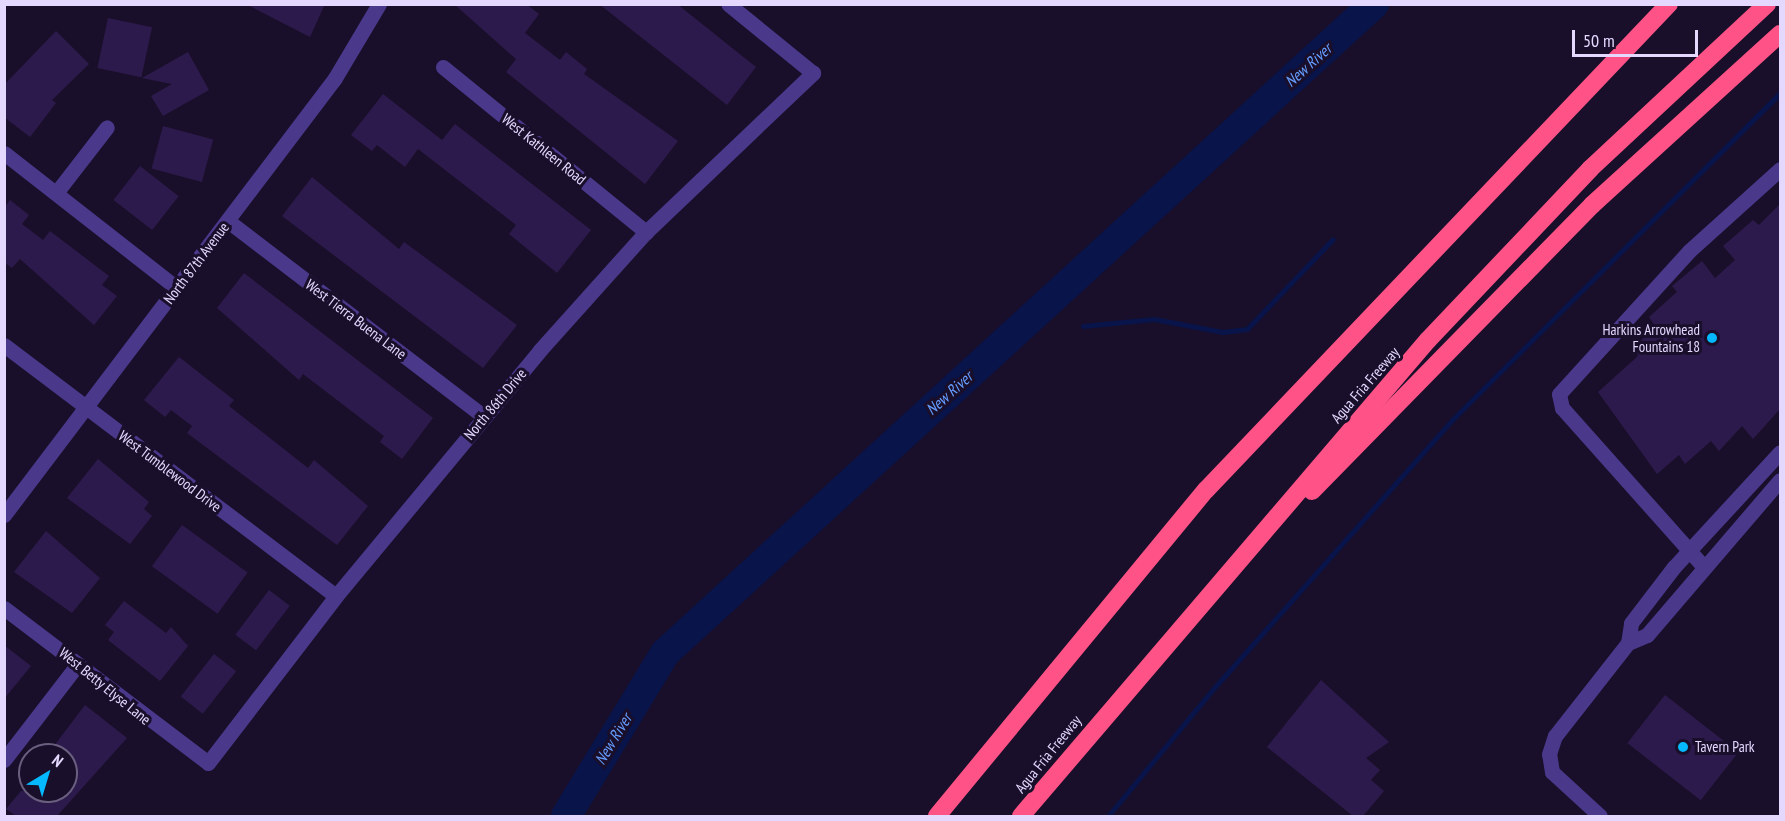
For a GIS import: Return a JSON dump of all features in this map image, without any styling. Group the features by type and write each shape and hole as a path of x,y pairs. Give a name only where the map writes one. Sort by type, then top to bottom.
{"highway":[{"path":"937,816 1206,490 1670,4"},
{"name":"Agua Fria Freeway","path":"1021,816 1179,628 1428,340 1590,169 1767,4"},
{"path":"1179,628 1592,205 1780,34"}],"street":[{"name":"North 87th Avenue","path":"4,515 84,406 177,288 336,78 379,4"},
{"name":"North 86th Drive","path":"208,763 336,596 484,417 646,232 813,73 728,4"},
{"name":"West Kathleen Road","path":"443,67 646,232"},
{"path":"56,193 107,127"},
{"path":"4,153 177,288"},
{"path":"1703,566 1687,552 1562,408 1559,394 1689,251 1780,169"},
{"name":"West Tierra Buena Lane","path":"228,221 484,417"},
{"name":"West Tumblewood Drive","path":"4,345 336,596"},
{"path":"1600,816 1557,781 1549,763 1561,726 1628,643 1631,623 1687,552 1780,452"},
{"path":"1628,643 1647,636 1703,566 1780,480"},
{"name":"West Betty Elyse Lane","path":"4,608 208,763"},
{"path":"4,760 78,664"}],"building":[{"path":"246,4 325,4 310,37"},
{"path":"454,4 526,4 539,14 525,33 560,60 566,52 587,69 584,74 678,141 645,184 506,72 516,59"},
{"path":"599,4 677,4 756,67 727,105"},
{"path":"108,18 152,27 141,77 97,68"},
{"path":"56,31 89,64 52,100 56,103 30,137 4,117 4,85"},
{"path":"188,52 209,90 163,116 151,96 172,84 142,78"},
{"path":"383,94 442,140 455,124 591,230 557,273 509,234 516,225 418,149 405,167 377,145 372,151 351,135"},
{"path":"163,126 213,139 202,182 152,169"},
{"path":"140,166 179,196 152,230 114,200"},
{"path":"312,177 399,249 404,242 517,325 483,368 282,216"},
{"path":"10,200 29,215 22,224 43,240 50,231 109,276 102,285 117,296 94,325 20,259 12,268 4,262 4,208"},
{"name":"Harkins Arrowhead Fountains 18","path":"1780,204 1780,409 1753,439 1742,426 1719,451 1711,441 1685,464 1679,455 1657,474 1598,392 1638,356 1633,349 1655,326 1649,317 1677,292 1672,286 1702,261 1715,278 1735,260 1723,246 1753,220 1759,225"},
{"path":"244,273 433,418 402,459 380,442 384,436 303,374 299,380 217,308"},
{"path":"179,357 234,400 229,406 308,468 314,460 368,506 337,545 187,433 192,426 171,410 165,417 144,400"},
{"path":"98,459 149,502 144,509 152,516 130,544 67,498"},
{"path":"182,525 248,573 218,614 152,566"},
{"path":"46,531 100,578 72,613 14,572"},
{"path":"269,590 290,606 256,650 235,635"},
{"path":"124,601 166,633 171,627 188,646 160,681 108,640 114,632 105,625"},
{"path":"4,645 31,666 4,699"},
{"path":"214,654 236,671 203,714 181,697"},
{"path":"1321,680 1389,742 1366,758 1380,770 1371,780 1384,791 1363,816 1353,816 1267,747"},
{"name":"Tavern Park","path":"1665,695 1738,752 1701,800 1627,743"},
{"path":"85,705 127,738 78,793 78,743 56,743"},
{"path":"18,795 18,803 69,803 57,816 16,816 6,809"}],"waterway":[{"name":"New River","path":"566,816 665,653 1374,4"},
{"path":"1108,816 1214,688 1453,419 1780,93"},
{"path":"1083,326 1154,319 1223,332 1247,329 1333,239"}],"place":[{"name":"Harkins Arrowhead Fountains 18","path":"1712,338"},
{"name":"Tavern Park","path":"1683,747"}]}
